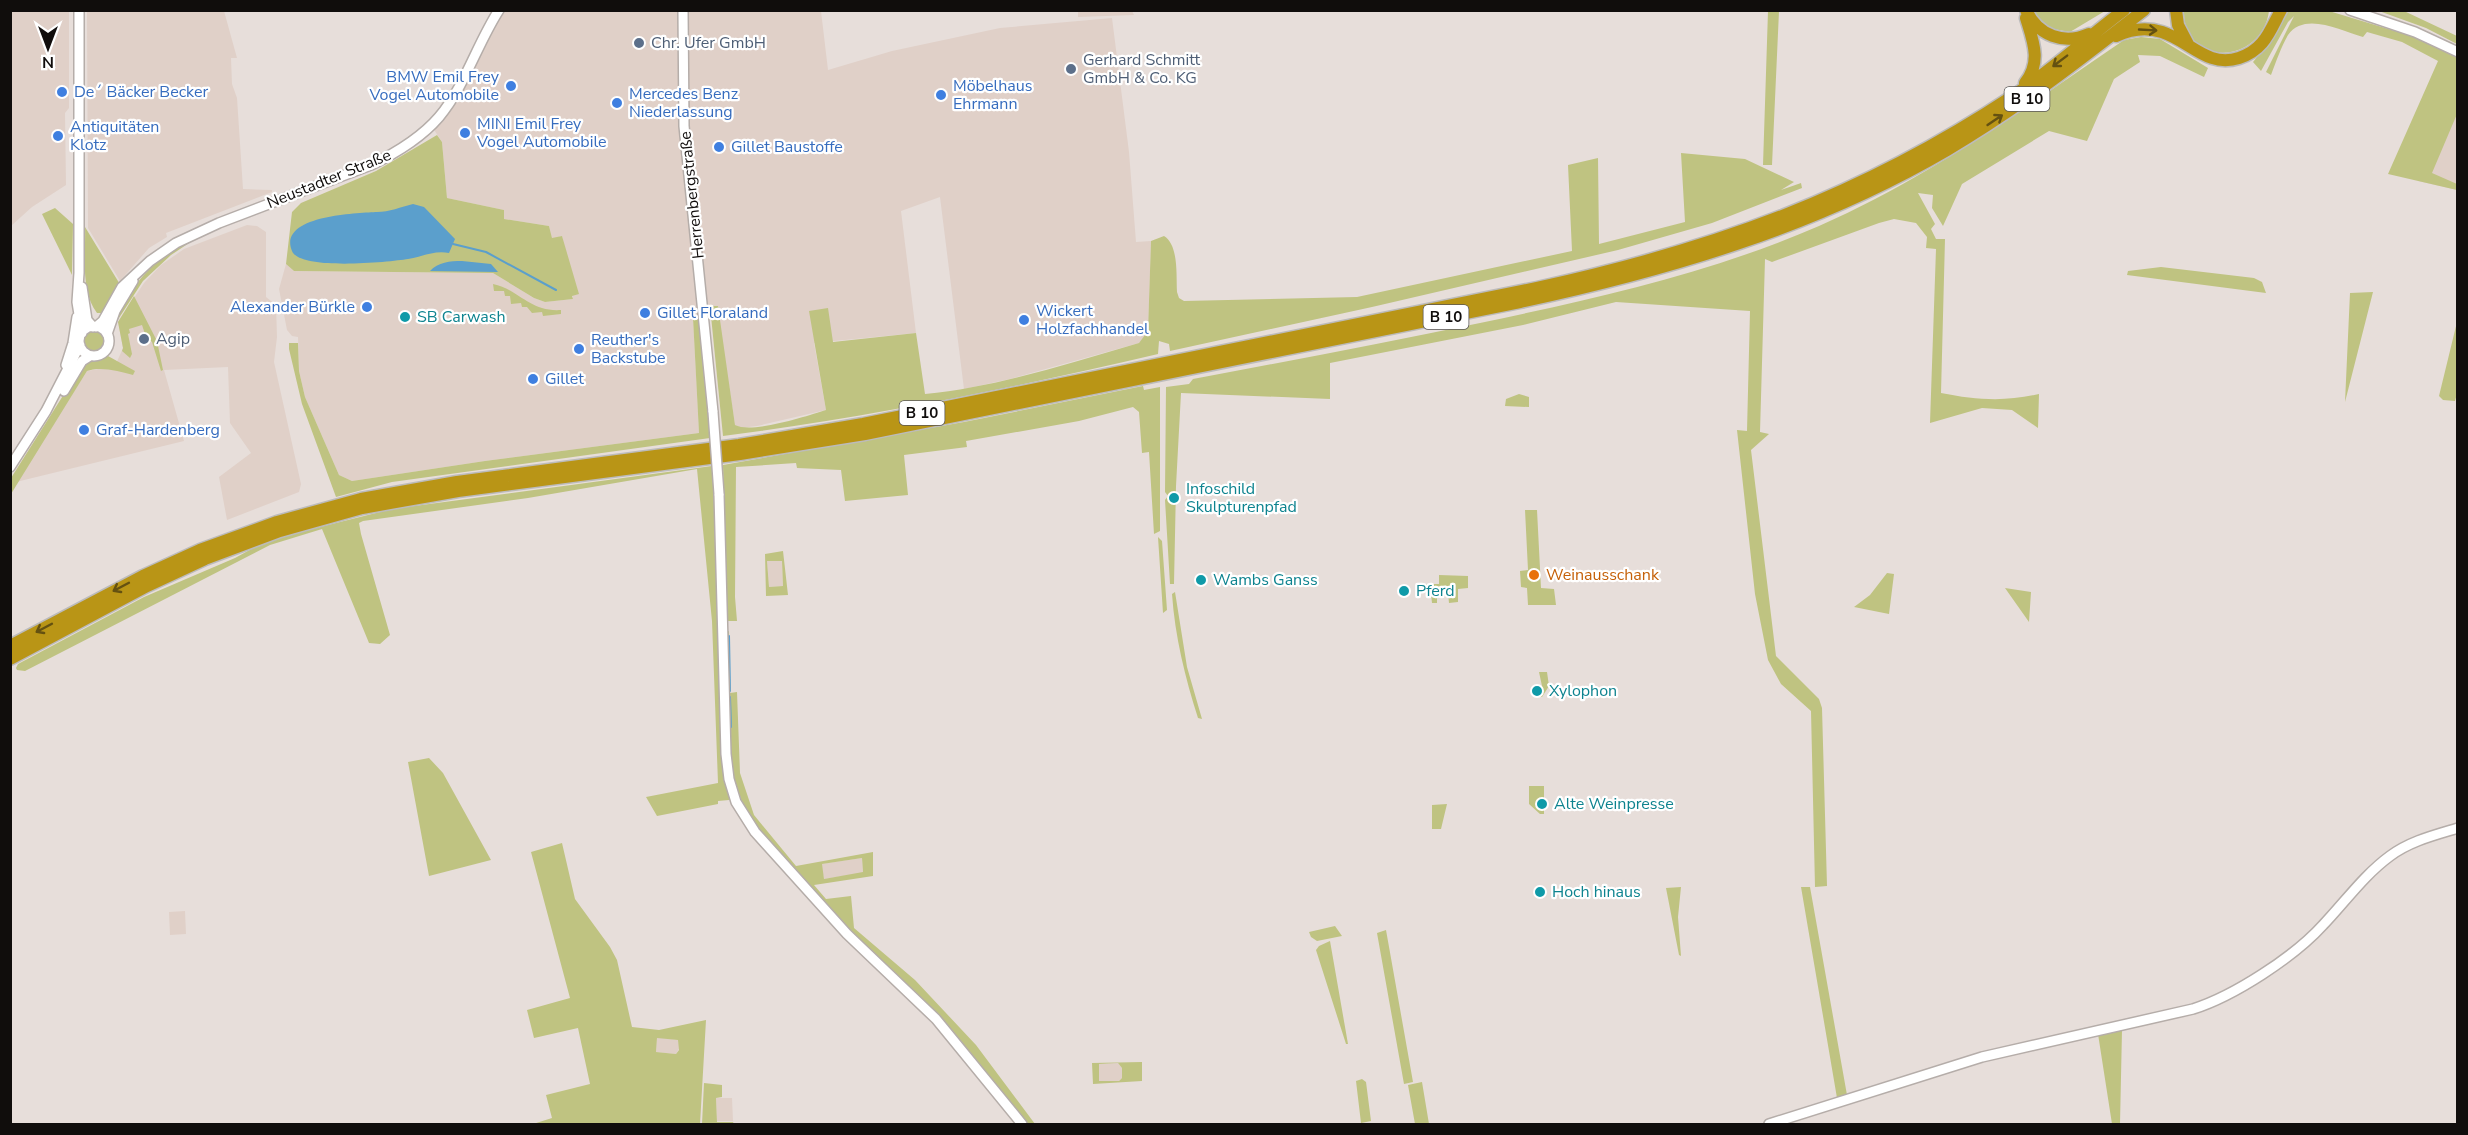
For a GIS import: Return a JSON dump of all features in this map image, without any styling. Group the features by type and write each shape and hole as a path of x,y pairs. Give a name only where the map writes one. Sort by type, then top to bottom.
{"highway":[{"path":"2026,10 2037,26 2057,38 2084,37 2104,26"},
{"path":"2015,94 2031,75 2035,60 2035,46 2026,10"},
{"name":"B 10","path":"10,646 143,576 200,550 277,522 361,499 457,482 739,445 916,415 1499,296 1661,258 1753,229 1849,189 1932,147 2015,94 2124,10"},
{"name":"B 10","path":"10,658 147,586 205,559 280,531 362,508 458,491 740,454 865,434 1520,302 1681,263 1814,215 1884,183 1945,151 2026,100 2144,10"},
{"path":"2176,10 2178,25 2190,47"},
{"path":"2273,24 2275,10"},
{"path":"2104,41 2124,32 2150,29 2165,33 2200,54 2213,59 2227,60 2242,57 2259,47 2281,10"}],"main road":[{"path":"46,411 70,356 77,308 79,10"},
{"name":"Neustadter Straße","path":"95,327 103,321 122,287 162,252 192,235 371,165 422,134 448,106 499,10"},
{"name":"Herrenbergstraße","path":"683,10 684,118 701,273 719,494 726,754 729,779 736,802 755,832 847,934 936,1019 1022,1125"},
{"path":"2350,10 2415,32 2457,52"},
{"path":"46,411 60,397 82,362 90,356 98,356 109,344 107,334 87,320 79,273"},
{"name":"Neustadter Straße","path":"107,334 115,311 137,274"},
{"path":"10,467 46,411 80,345 82,333 77,308"},
{"path":"82,333 95,327"},
{"path":"80,345 90,356"},
{"path":"1769,1125 1982,1057 2193,1009 2212,1002 2246,983 2308,940 2369,873 2391,855 2412,843 2457,828"}],"shaded area":[{"path":"11,10 69,11 69,108 65,113 66,185 32,207 11,226"},
{"path":"87,11 224,11 237,58 231,58 232,84 237,98 243,189 272,190 272,192 166,233 167,237 149,248 120,281 88,228"},
{"path":"497,11 821,11 828,70 892,51 1000,28 1112,18 1129,152 1136,242 1151,241 1148,331 1145,338 1139,343 1010,379 964,389 940,197 901,211 916,333 814,343 826,410 757,426 741,428 735,425 717,306 693,318 699,433 352,481 339,475 305,397 299,371 298,337 292,336 287,330 279,289 286,264 294,271 493,273 534,298 545,302 573,299 562,236 552,239 549,226 504,219 504,210 447,198 442,142 429,122 445,103"},
{"path":"1078,11 1132,11 1134,15 1078,17"},
{"path":"2457,92 2457,190 2418,181"},
{"path":"247,225 257,226 266,232 266,297 276,305 277,337 274,362 301,484 299,492 227,520 219,477 251,453 230,423 228,367 164,370 184,441 16,482 87,371 115,366 123,348 118,322 144,283 161,265 184,249"},
{"path":"782,560 783,586 769,587 767,561"},
{"path":"862,858 863,873 824,879 821,864"},
{"path":"185,911 186,934 170,935 169,912"},
{"path":"657,1037 678,1040 680,1047 676,1054 656,1052"},
{"path":"1118,1063 1122,1068 1123,1077 1119,1081 1099,1081 1098,1064"},
{"path":"716,1098 732,1098 733,1121 717,1121"}],"green space":[{"path":"2286,10 2329,11 2418,38 2457,56 2457,114 2432,173 2457,184 2457,190 2388,174 2438,61 2402,42 2367,32 2363,37 2334,27 2304,24 2295,28 2288,35 2271,75 2266,72 2294,16 2288,22 2261,71 2253,62 2272,39"},
{"path":"1768,11 1779,11 1772,165 1763,165"},
{"path":"2034,11 2105,11 2070,32 2048,28 2034,14"},
{"path":"2184,11 2269,11 2263,29 2253,42 2239,50 2224,53 2209,50 2196,43 2187,30"},
{"path":"2379,11 2404,11 2457,36 2457,44 2426,28"},
{"path":"2141,37 2160,39 2208,68 2204,77 2160,56 2138,55 2140,62 2114,79 2087,141 2049,131 1962,184 1943,226 1932,208 1933,195 1918,193 1935,224 1931,229 1936,239 1945,239 1941,393 1990,399 2039,394 2038,428 2012,410 1982,408 1930,423 1936,249 1926,248 1927,237 1916,223 1894,219 1772,262 1765,259 1760,432 1769,434 1751,450 1776,656 1819,699 1822,708 1827,886 1815,887 1811,711 1781,684 1768,660 1755,594 1737,430 1747,431 1750,311 1616,302 1523,325 1330,363 1330,399 1181,393 1174,584 1170,584 1165,500 1168,496 1165,492 1166,387 1189,384 1193,379 1408,338 1566,304 1694,271 1778,243 1860,207 1938,164 2124,40"},
{"path":"437,135 442,142 447,198 504,210 504,219 549,226 552,238 562,236 579,294 572,296 573,299 545,302 534,298 493,273 294,271 286,264 292,212 301,203 376,171"},
{"path":"1681,153 1745,159 1794,182 1781,190 1801,183 1802,188 1712,223 1618,250 1372,307 1170,351 1169,344 1159,341 1158,354 1050,378 887,411 723,436 710,306 718,306 735,425 766,426 826,410 809,311 828,308 833,342 916,333 925,394 952,391 1033,373 1139,343 1148,331 1151,241 1164,236 1172,246 1177,292 1179,298 1184,301 1357,297 1572,251 1568,165 1598,158 1599,244 1685,222"},
{"path":"55,208 73,224 72,275 42,214"},
{"path":"85,227 121,286 105,313 97,313 88,294 85,272"},
{"path":"192,241 171,255 143,281 117,321 113,318 137,283 156,262 179,246"},
{"path":"2161,267 2254,278 2262,282 2266,293 2127,275 2128,271"},
{"path":"493,284 541,308 561,310 561,314 543,316 542,312 532,313 527,307 522,307 521,303 511,304 510,296 505,296 504,291 494,291"},
{"path":"2373,292 2345,402 2350,293"},
{"path":"134,296 157,341 163,370 161,371 152,342 146,337 142,325 129,329 132,354 130,358 122,351 118,322"},
{"path":"699,316 710,438 392,482 336,497 302,404 289,349 289,343 298,343 299,371 305,397 339,475 352,481 699,433 693,318"},
{"path":"2457,322 2458,390 2455,401 2443,400 2439,396"},
{"path":"95,330 103,333 106,341 103,349 95,352 87,349 84,341 87,333"},
{"path":"108,356 135,371 133,375 103,369 87,371 11,494 11,478 83,364 90,358"},
{"path":"1143,386 1144,390 1160,387 1160,531 1154,534 1149,452 1142,453 1139,412 1133,407 1079,421 966,441 967,447 904,455 908,495 845,501 841,470 797,468 796,463 736,467 735,597 737,621 727,621 723,465 964,422"},
{"path":"1519,394 1529,397 1529,407 1505,406 1506,399"},
{"path":"712,466 731,797 729,800 718,801 718,804 657,816 646,797 718,783 712,621 697,469 528,498 359,523 390,635 380,644 369,643 322,529 270,545 25,671 16,668 18,664 144,597 235,558 268,540 392,509"},
{"path":"1525,510 1537,510 1541,588 1554,589 1556,605 1528,605 1527,588 1521,587 1520,571 1528,570"},
{"path":"1158,537 1162,541 1167,610 1163,613"},
{"path":"783,551 788,595 766,596 765,554","holes":["767,561 782,561 783,586 769,587"]},
{"path":"1887,573 1894,574 1889,614 1854,607 1870,595"},
{"path":"1439,575 1468,576 1468,588 1458,589 1458,602 1449,603 1448,593 1437,594 1437,603 1432,603 1431,594 1426,594 1425,584 1439,584"},
{"path":"2005,588 2031,592 2029,622"},
{"path":"1175,592 1187,667 1202,719 1198,718 1181,657 1173,610 1172,594"},
{"path":"729,631 730,693 737,692 740,773 754,815 796,866 873,852 873,876 814,885 826,899 851,896 854,928 915,980 976,1045 1035,1124 1026,1124 937,1014 835,917 764,837 745,812 731,768 726,632","holes":["862,858 863,872 824,879 822,864"]},
{"path":"1539,672 1547,672 1549,686 1542,697 1534,697 1534,686 1542,686"},
{"path":"429,758 443,773 491,860 429,876 408,762"},
{"path":"1529,786 1544,786 1544,814 1540,814 1529,804"},
{"path":"1447,804 1441,829 1432,829 1432,805"},
{"path":"562,843 575,899 617,960 632,1027 659,1030 706,1020 700,1124 533,1124 552,1118 546,1095 590,1084 578,1028 534,1038 527,1010 570,998 531,852","holes":["657,1038 678,1040 679,1050 676,1054 656,1052"]},
{"path":"1681,887 1678,917 1681,956 1666,888"},
{"path":"1801,887 1810,887 1847,1095 1837,1098"},
{"path":"1335,926 1342,936 1317,941 1311,937 1309,932"},
{"path":"1386,930 1413,1082 1404,1084 1377,933"},
{"path":"1330,941 1348,1044 1346,1044 1316,950"},
{"path":"2122,1030 2120,1124 2112,1124 2098,1034"},
{"path":"1142,1062 1142,1081 1093,1084 1092,1063","holes":["1118,1063 1122,1068 1122,1078 1119,1081 1099,1081 1099,1064"]},
{"path":"1362,1079 1366,1082 1371,1121 1361,1123 1356,1081"},
{"path":"1422,1082 1429,1124 1415,1124 1408,1085"},
{"path":"704,1083 722,1085 722,1097 716,1098 717,1122 733,1122 734,1124 702,1124"}],"water":[{"path":"413,204 424,207 455,239 449,253 346,264 311,261 299,257 292,251 291,239 296,230 308,223 338,215 386,211"},
{"path":"462,261 491,264 498,272 430,271 440,264"}],"waterway":[{"path":"453,244 486,252 556,290"},
{"path":"729,636 730,691"},
{"path":"730,697 731,727"}],"place":[{"name":"Chr. Ufer GmbH","path":"639,43"},
{"name":"Gerhard Schmitt GmbH & Co. KG","path":"1071,69"},
{"name":"BMW Emil Frey Vogel Automobile","path":"511,86"},
{"name":"De´ Bäcker Becker","path":"62,92"},
{"name":"Möbelhaus Ehrmann","path":"941,95"},
{"name":"Mercedes Benz Niederlassung","path":"617,103"},
{"name":"MINI Emil Frey Vogel Automobile","path":"465,133"},
{"name":"Antiquitäten Klotz","path":"58,136"},
{"name":"Gillet Baustoffe","path":"719,147"},
{"name":"Alexander Bürkle","path":"367,307"},
{"name":"Gillet Floraland","path":"645,313"},
{"name":"SB Carwash","path":"405,317"},
{"name":"Wickert Holzfachhandel","path":"1024,320"},
{"name":"Agip","path":"144,339"},
{"name":"Reuther's Backstube","path":"579,349"},
{"name":"Gillet","path":"533,379"},
{"name":"Graf-Hardenberg","path":"84,430"},
{"name":"Infoschild Skulpturenpfad","path":"1174,498"},
{"name":"Weinausschank","path":"1534,575"},
{"name":"Wambs Ganss","path":"1201,580"},
{"name":"Pferd","path":"1404,591"},
{"name":"Xylophon","path":"1537,691"},
{"name":"Alte Weinpresse","path":"1542,804"},
{"name":"Hoch hinaus","path":"1540,892"}]}
